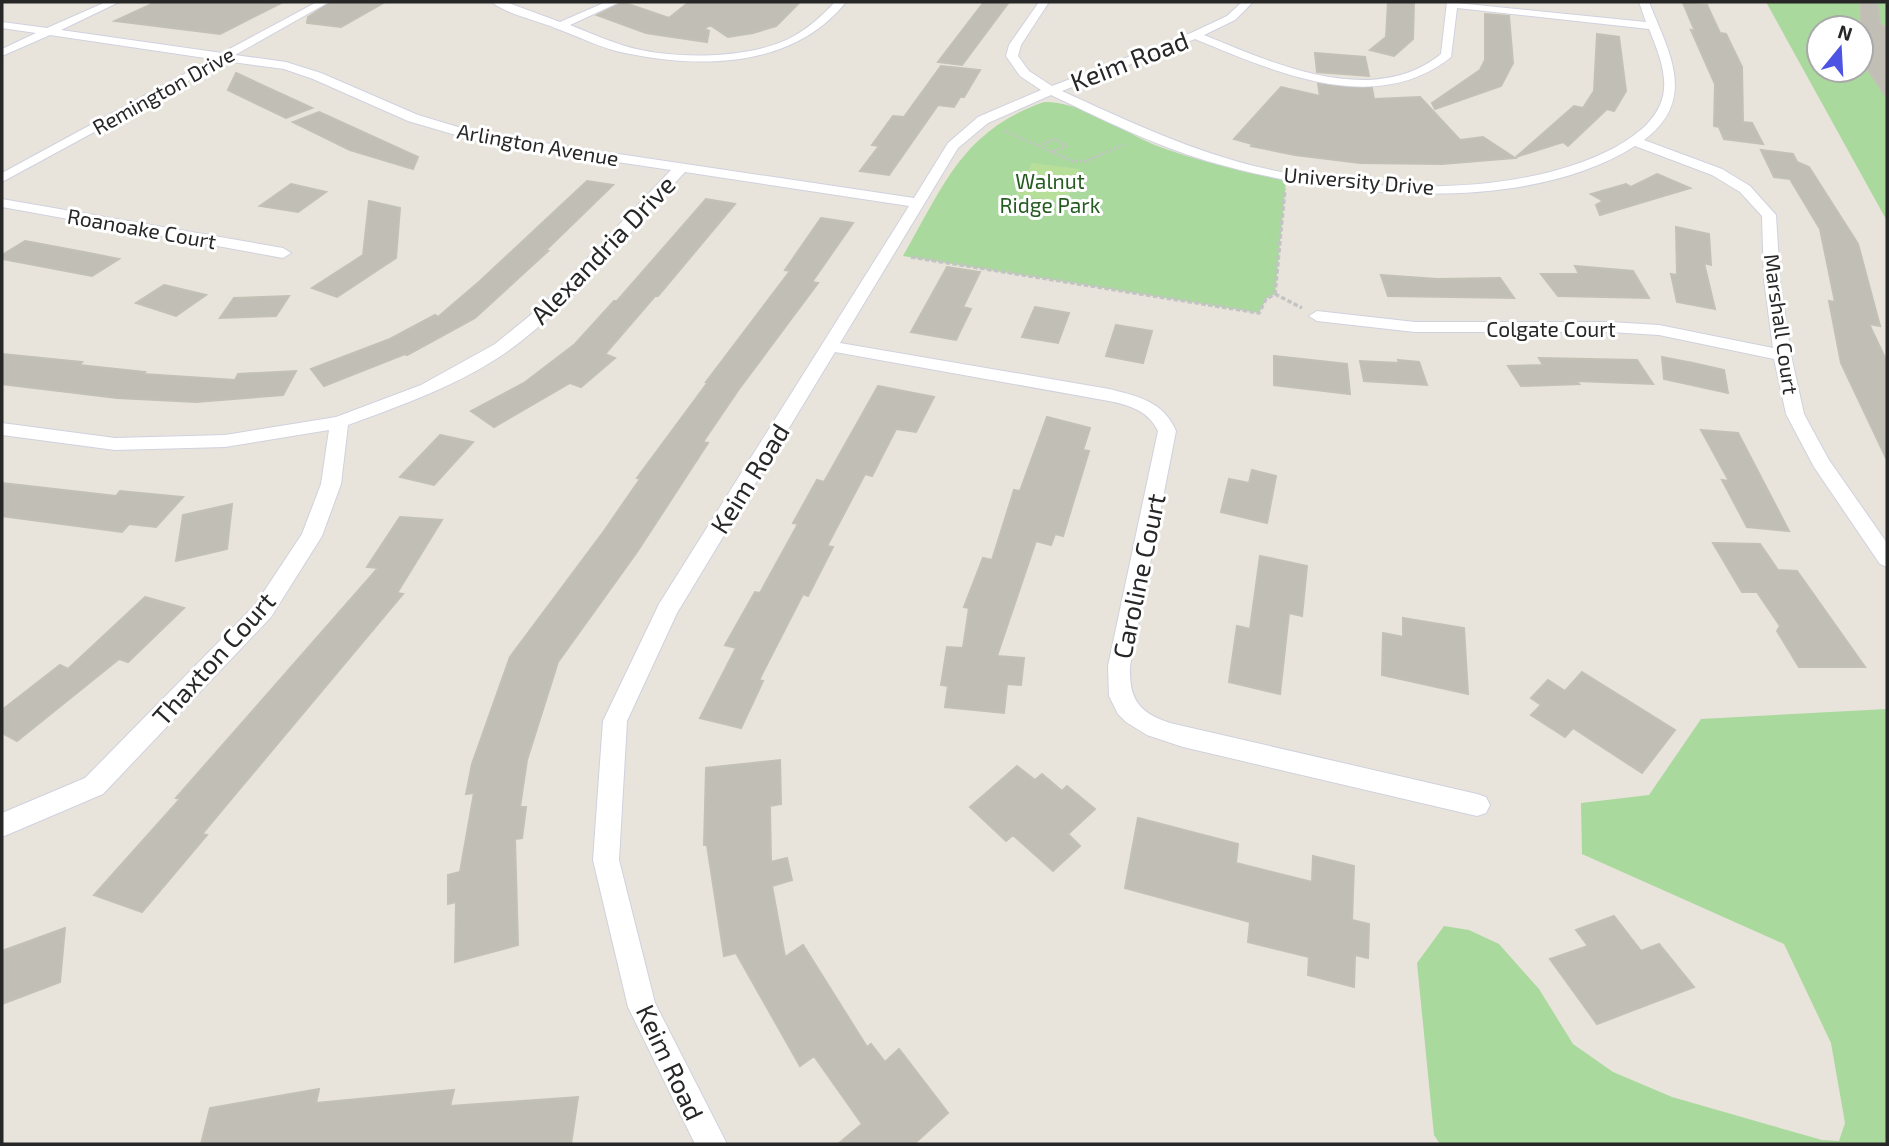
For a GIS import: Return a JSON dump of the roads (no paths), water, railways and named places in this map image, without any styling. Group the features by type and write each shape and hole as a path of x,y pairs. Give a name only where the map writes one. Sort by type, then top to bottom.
{"street":[{"path":"2,53 114,2"},
{"name":"Remington Drive","path":"2,178 324,2"},
{"path":"496,2 625,50 655,56 716,58 771,50 797,39 821,23 841,2"},
{"path":"561,24 615,2"},
{"name":"University Drive","path":"1044,2 1015,45 1012,56 1018,69 1052,90 1155,138 1212,159 1273,173 1341,183 1425,189 1531,182 1577,170 1637,142 1662,114 1671,92 1669,74 1644,2"},
{"name":"Keim Road","path":"710,1144 642,1007 607,860 615,721 667,610 953,146 983,120 1007,108 1195,35 1231,18 1248,2"},
{"path":"1195,35 1304,76 1346,82 1375,82 1427,71 1447,55 1452,3 1652,26"},
{"name":"Arlington Avenue","path":"2,25 286,66 317,76 413,118 476,137 918,203"},
{"name":"Marshall Court","path":"1637,142 1717,172 1745,189 1769,215 1772,280 1782,355 1795,414 1821,463 1887,559"},
{"name":"Alexandria Drive","path":"2,429 116,444 225,441 339,422 427,389 501,348 550,307 681,168"},
{"name":"Roanoake Court","path":"2,203 283,253"},
{"name":"Colgate Court","path":"1317,317 1415,327 1610,327 1659,330 1782,355"},
{"name":"Caroline Court","path":"831,346 1109,395 1136,402 1154,412 1165,425 1167,432 1116,686 1126,708 1147,727 1477,806"},
{"name":"Thaxton Court","path":"2,824 94,786 262,611 312,536 331,484 339,422"}],"park label":[{"name":"Walnut Ridge Park","path":"1050,192"}]}
